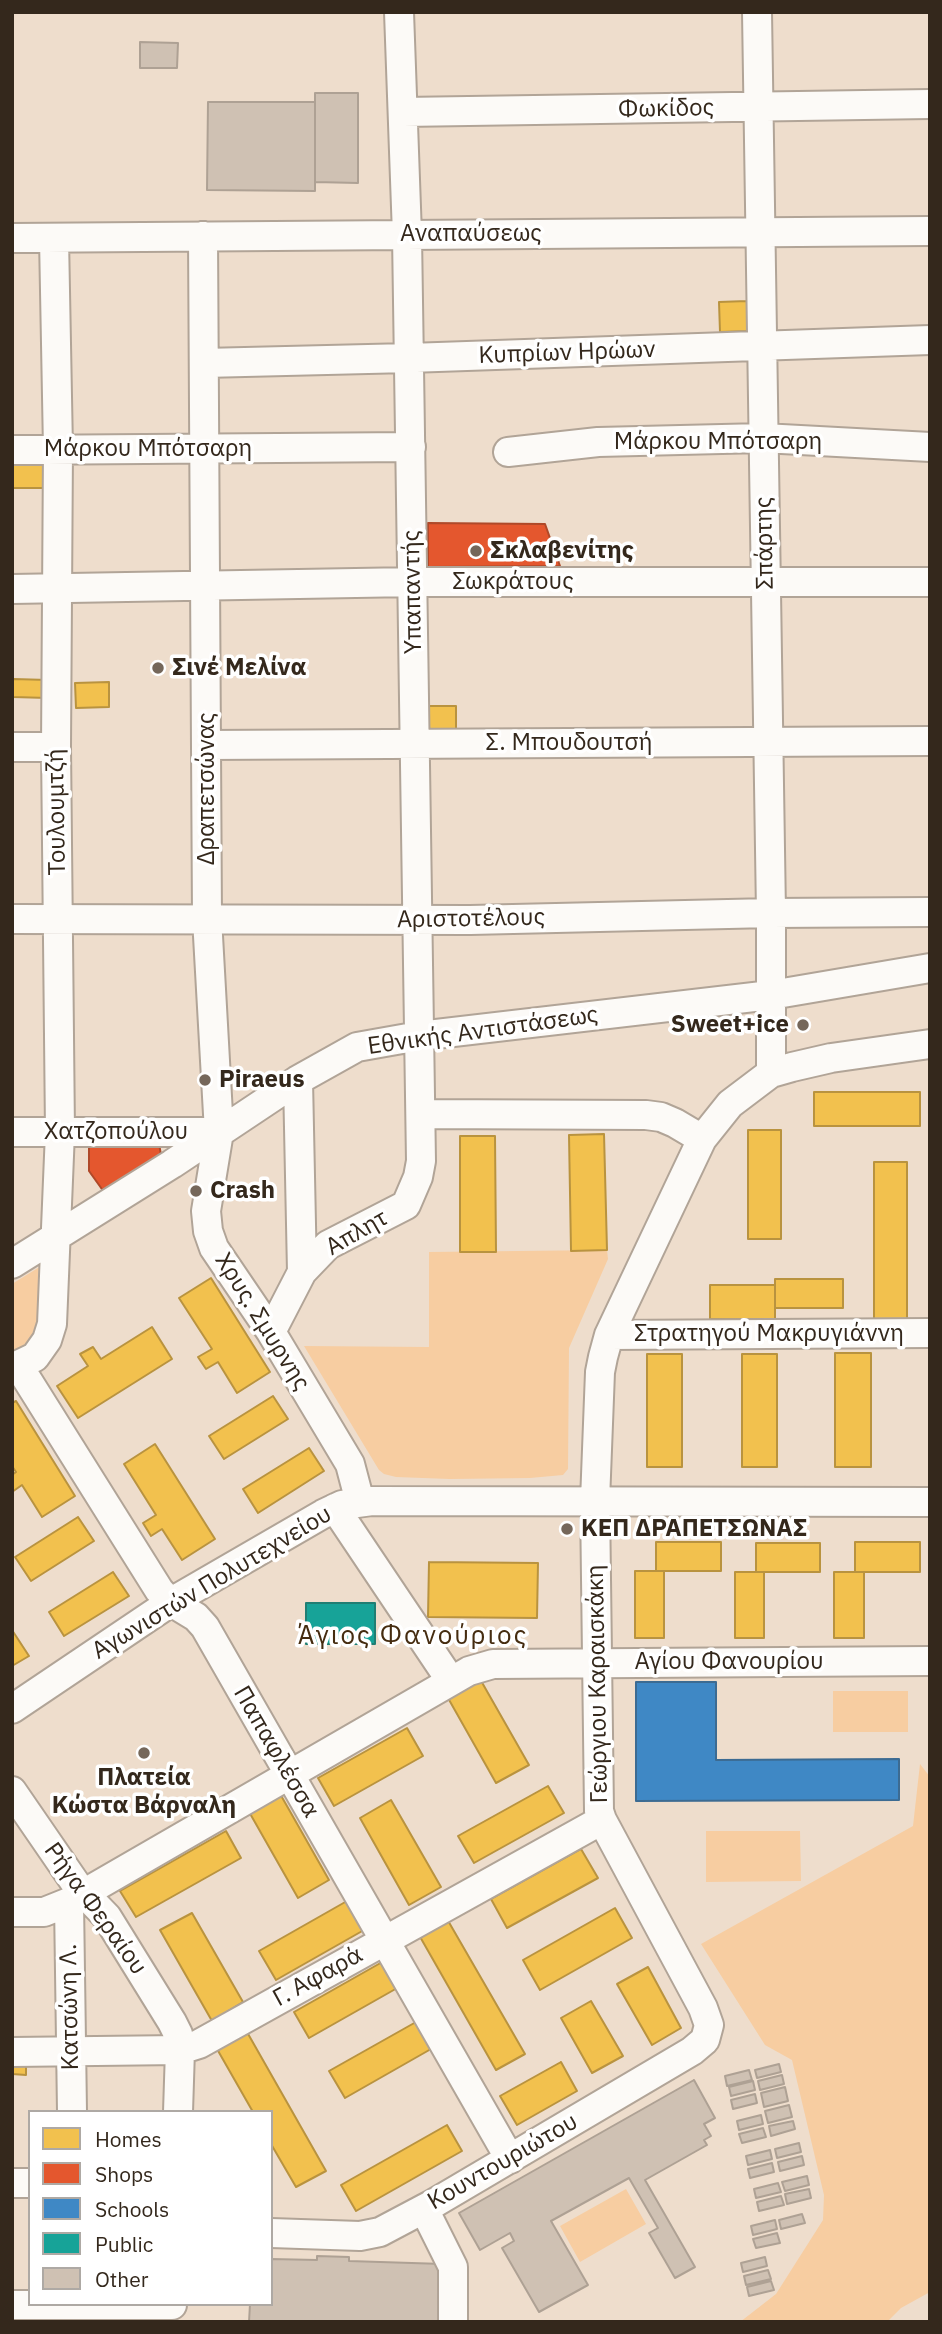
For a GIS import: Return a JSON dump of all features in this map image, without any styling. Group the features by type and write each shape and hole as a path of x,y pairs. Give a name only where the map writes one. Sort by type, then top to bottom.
{"street":[{"name":"Υπαπαντής","path":"399,12 411,447 421,1114 419,1171"},
{"name":"Σπάρτης","path":"757,12 771,913 771,1073"},
{"name":"Φωκίδος","path":"403,112 930,104"},
{"name":"Αναπαύσεως","path":"12,238 930,231"},
{"name":"Δραπετσώνας","path":"203,236 207,918 219,1132"},
{"name":"Τουλουμτζή","path":"15,1367 35,1357 47,1340 52,1325 61,1132 56,747 58,449 54,238"},
{"name":"Κυπρίων Ηρώων","path":"204,363 930,340"},
{"name":"Μάρκου Μπότσαρη","path":"508,452 598,442 763,438 930,447"},
{"name":"Μάρκου Μπότσαρη","path":"12,450 411,447"},
{"name":"Σωκράτους","path":"12,589 413,582 930,582"},
{"name":"Σ. Μπουδουτσή","path":"207,745 930,741"},
{"path":"12,747 56,747"},
{"name":"Αριστοτέλους","path":"12,919 418,920 930,912"},
{"name":"Εθνικής Αντιστάσεως","path":"12,1264 298,1080 356,1047 419,1036 771,995 930,968"},
{"path":"771,1073 831,1058 930,1044"},
{"name":"Γεώργιου Καραισκάκη","path":"709,2025 703,2008 602,1820 598,1802 595,1501 600,1372 609,1335 702,1139 730,1104 771,1073"},
{"path":"298,1080 302,1272"},
{"path":"421,1114 646,1115 661,1117 702,1139"},
{"name":"Χατζοπούλου","path":"12,1132 219,1132"},
{"name":"Χρυς. Σμυρνης","path":"219,1132 206,1211 208,1231 214,1248 271,1332 350,1464 348,1505 451,1681"},
{"name":"Απλητ","path":"271,1332 302,1272 328,1245 406,1205 419,1171"},
{"name":"Στρατηγού Μακρυγιάννη","path":"609,1335 930,1333"},
{"name":"Παπαφλέσσα","path":"15,1367 159,1590 171,1602 196,1617 205,1627 509,2159"},
{"name":"Αγωνιστών Πολυτεχνείου","path":"12,1709 171,1602 348,1505 595,1501 930,1502"},
{"name":"Αγίου Φανουρίου","path":"12,1912 44,1912 77,1898 451,1681 469,1671 493,1664 930,1661"},
{"name":"Ρήγα Φεραίου","path":"12,1791 77,1898 107,1917 172,2022 178,2034 180,2050 178,2110"},
{"name":"Γ. Αφαρά","path":"12,2052 180,2050 199,2044 602,1820"},
{"name":"Κατσώνη Λ.","path":"72,2110 71,2051 77,1898"},
{"name":"Κουντουριώτου","path":"273,2233 360,2236 380,2232 692,2051 705,2039 709,2025"},
{"path":"424,2208 453,2267 453,2322"}],"shaded area":[{"path":"607,1250 608,1259 569,1348 568,1469 563,1475 450,1479 384,1474 379,1470 304,1346 429,1347 429,1252"},
{"path":"46,1263 42,1328 30,1344 12,1355 12,1284"},
{"path":"833,1691 908,1691 908,1732 833,1732"},
{"path":"920,1764 930,1777 930,2292 901,2308 887,2322 740,2322 776,2294 823,2220 824,2195 792,2060 765,2045 701,1944 913,1826"},
{"path":"706,1831 800,1831 801,1881 706,1882"},
{"path":"626,2189 646,2224 580,2262 560,2226"}],"building: Homes":[{"path":"747,301 749,331 720,332 719,302"},
{"path":"12,462 49,462 49,488 12,488"},
{"path":"13,679 48,680 48,698 13,697"},
{"path":"109,682 109,707 76,708 75,683"},
{"path":"429,706 456,706 456,735 429,735"},
{"path":"814,1092 920,1092 920,1126 814,1126"},
{"path":"748,1130 781,1130 781,1239 748,1239"},
{"path":"604,1134 607,1250 571,1251 569,1135"},
{"path":"460,1136 495,1136 496,1252 460,1252"},
{"path":"874,1162 907,1162 907,1323 874,1323"},
{"path":"211,1278 270,1372 237,1393 218,1362 206,1369 198,1357 212,1349 179,1298"},
{"path":"775,1279 843,1279 843,1308 775,1308"},
{"path":"710,1285 775,1285 775,1319 710,1319"},
{"path":"152,1327 172,1359 78,1418 57,1386 88,1366 80,1354 93,1347 101,1359"},
{"path":"835,1353 871,1353 871,1467 835,1467"},
{"path":"647,1354 682,1354 682,1467 647,1467"},
{"path":"742,1354 777,1354 777,1467 742,1467"},
{"path":"273,1396 288,1419 224,1459 209,1436"},
{"path":"16,1401 75,1496 42,1517 22,1485 12,1492 12,1475 16,1472 12,1466 12,1403"},
{"path":"155,1444 215,1539 182,1560 162,1529 151,1536 143,1523 156,1515 124,1464"},
{"path":"309,1448 324,1471 258,1513 243,1489"},
{"path":"78,1517 94,1541 31,1581 15,1557"},
{"path":"656,1542 721,1542 721,1571 656,1571"},
{"path":"855,1542 920,1542 920,1572 855,1572"},
{"path":"756,1543 820,1543 820,1572 756,1572"},
{"path":"429,1562 538,1563 537,1618 428,1617"},
{"path":"635,1571 664,1571 664,1638 635,1638"},
{"path":"113,1572 129,1596 64,1636 49,1612"},
{"path":"735,1572 764,1572 764,1638 735,1638"},
{"path":"834,1572 864,1572 864,1638 834,1638"},
{"path":"12,1630 29,1656 12,1666"},
{"path":"480,1679 529,1765 496,1783 448,1698"},
{"path":"407,1728 423,1756 334,1806 318,1778"},
{"path":"548,1786 564,1813 474,1863 458,1836"},
{"path":"279,1792 329,1880 298,1898 248,1810"},
{"path":"391,1800 441,1887 409,1905 360,1818"},
{"path":"226,1831 241,1858 136,1917 120,1891"},
{"path":"581,1849 598,1878 507,1928 491,1899"},
{"path":"347,1901 364,1930 276,1980 259,1951"},
{"path":"615,1908 632,1938 540,1990 523,1960"},
{"path":"443,1912 525,2054 496,2070 415,1928"},
{"path":"192,1913 243,2002 212,2021 160,1930"},
{"path":"384,1961 399,1987 309,2038 294,2012"},
{"path":"648,1967 681,2028 652,2045 617,1984"},
{"path":"591,2001 623,2056 592,2073 561,2018"},
{"path":"416,2022 431,2049 345,2098 329,2071"},
{"path":"243,2025 326,2171 296,2187 273,2147 273,2110 252,2110 213,2042"},
{"path":"12,2057 26,2057 26,2075 12,2074"},
{"path":"561,2062 577,2091 517,2125 500,2096"},
{"path":"447,2125 462,2151 356,2211 341,2185"}],"building: Shops":[{"path":"428,523 545,524 560,566 428,567"},
{"path":"89,1138 158,1138 161,1155 104,1192 89,1171"}],"building: Schools":[{"path":"636,1682 716,1682 716,1760 899,1759 899,1800 636,1801"}],"building: Public":[{"path":"306,1603 375,1603 375,1644 306,1644"}],"building: Other":[{"path":"140,42 178,43 177,68 140,68"},
{"path":"315,93 358,93 358,183 315,182"},
{"path":"208,102 315,102 315,191 207,190"},
{"path":"779,2064 781,2072 757,2078 755,2070"},
{"path":"749,2070 752,2080 727,2086 725,2076"},
{"path":"782,2075 784,2084 760,2090 758,2081"},
{"path":"694,2080 715,2118 704,2124 711,2136 704,2140 707,2145 645,2180 695,2267 675,2278 649,2233 658,2228 629,2178 551,2221 588,2285 539,2312 502,2248 514,2241 510,2233 480,2250 459,2213"},
{"path":"753,2081 755,2090 731,2096 729,2087"},
{"path":"785,2087 788,2101 764,2107 761,2093"},
{"path":"755,2094 757,2103 733,2109 731,2100"},
{"path":"789,2105 792,2117 768,2123 765,2111"},
{"path":"761,2115 763,2124 739,2130 737,2121"},
{"path":"793,2121 795,2129 771,2136 769,2126"},
{"path":"763,2128 766,2137 742,2143 739,2134"},
{"path":"799,2143 801,2152 777,2158 775,2149"},
{"path":"770,2150 772,2159 748,2165 746,2156"},
{"path":"802,2156 804,2165 780,2171 778,2162"},
{"path":"772,2163 774,2172 750,2178 748,2169"},
{"path":"807,2176 809,2185 785,2191 782,2182"},
{"path":"778,2183 781,2192 756,2198 754,2189"},
{"path":"809,2189 811,2198 787,2204 785,2194"},
{"path":"781,2196 784,2205 759,2211 757,2202"},
{"path":"802,2214 805,2223 781,2229 779,2220"},
{"path":"775,2220 777,2229 753,2235 751,2226"},
{"path":"777,2233 780,2243 756,2248 753,2239"},
{"path":"317,2256 349,2257 349,2261 443,2264 441,2322 249,2322 250,2306 273,2306 273,2259 317,2260"},
{"path":"765,2257 767,2266 743,2272 741,2263"},
{"path":"768,2270 771,2279 746,2285 744,2276"},
{"path":"771,2281 774,2290 749,2296 747,2287"}],"place":[{"name":"Σκλαβενίτης","path":"476,551"},
{"name":"Σινέ Μελίνα","path":"158,668"},
{"name":"Sweet+ice","path":"803,1025"},
{"name":"Piraeus","path":"205,1080"},
{"name":"Crash","path":"196,1191"},
{"name":"ΚΕΠ ΔΡΑΠΕΤΣΩΝΑΣ","path":"567,1529"},
{"name":"Πλατεία Κώστα Βάρναλη","path":"144,1753"}],"district":[{"name":"Άγιος Φανούριος","path":"413,1636"}]}
